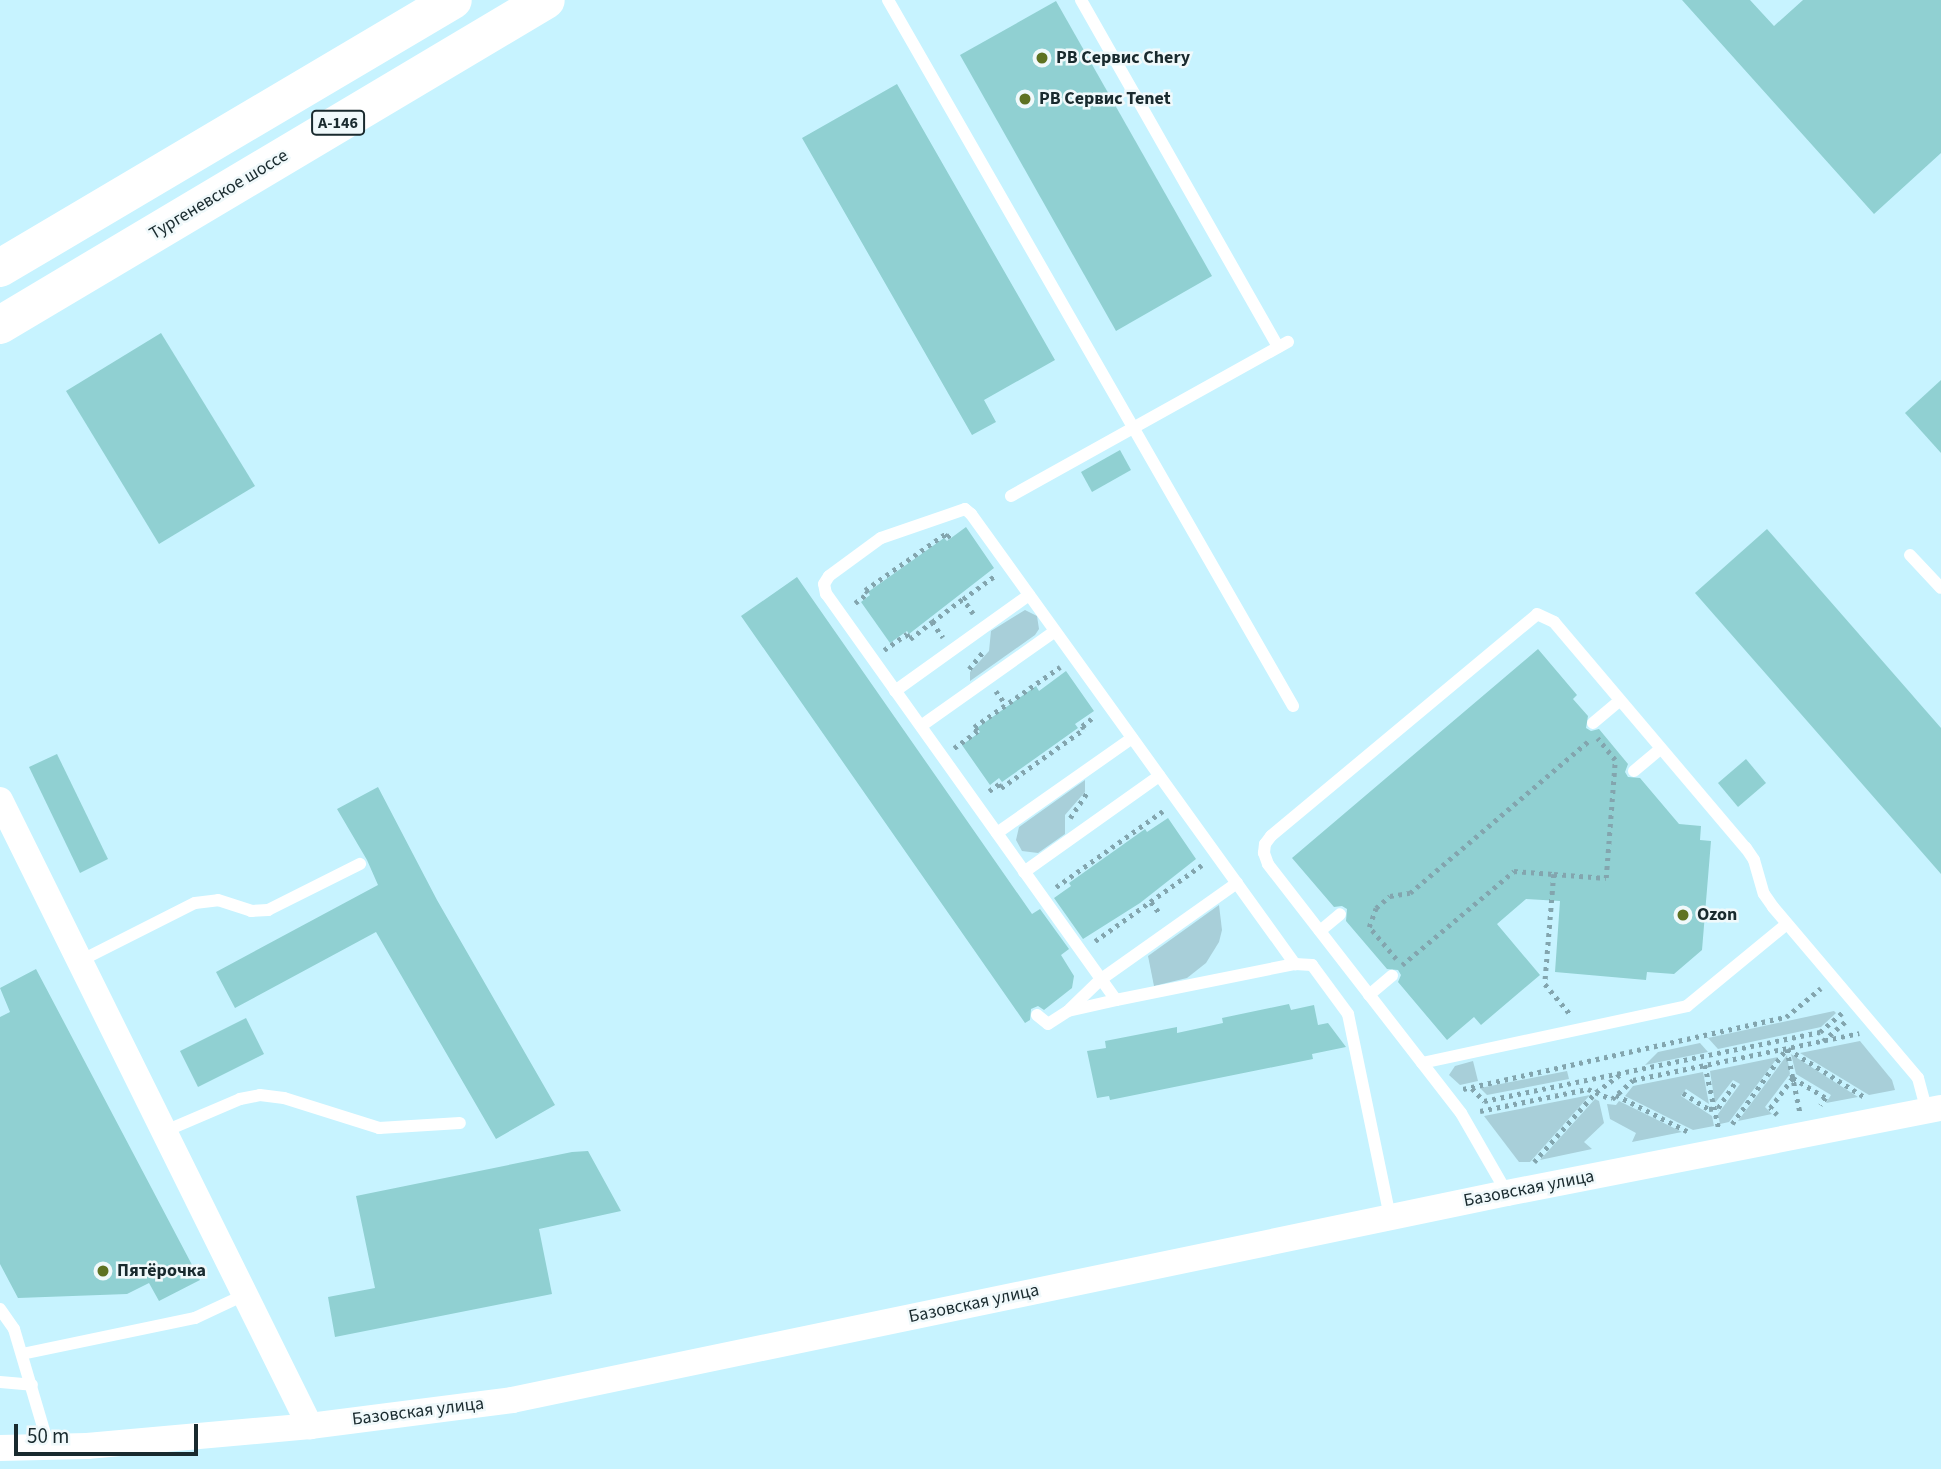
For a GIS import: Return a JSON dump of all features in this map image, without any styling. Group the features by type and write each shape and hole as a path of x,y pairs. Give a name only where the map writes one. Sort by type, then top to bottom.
{"highway":[{"name":"А-146","path":"0,268 453,0"},
{"name":"Тургеневское шоссе","path":"0,325 546,0"}],"street":[{"path":"0,800 310,1426"},
{"name":"Базовская улица","path":"0,1448 49,1447 90,1457 512,1400 1507,1193 1934,1110"}],"lane":[{"path":"888,0 1293,706"},
{"path":"1011,496 1283,344 1081,0"},
{"path":"1116,1000 827,594 824,583 829,576 881,538 965,509 1295,964"},
{"path":"1910,555 1941,589"},
{"path":"895,691 980,623 1029,595"},
{"path":"1507,1193 1461,1113 1268,864 1264,853 1265,844 1530,618 1545,615 1554,622 1746,848 1754,860 1764,894 1918,1078 1934,1110"},
{"path":"920,726 1055,631"},
{"path":"1593,723 1620,700"},
{"path":"997,834 1132,738"},
{"path":"1634,771 1661,748"},
{"path":"1024,872 1159,776"},
{"path":"78,962 195,903 218,900 251,911 268,910 360,864"},
{"path":"1037,1015 1048,1024 1069,1011 1100,979 1237,883"},
{"path":"1320,931 1340,914"},
{"path":"1422,1063 1687,1006 1787,924"},
{"path":"1069,1011 1295,964 1312,965 1348,1014 1390,1217"},
{"path":"1369,995 1392,975"},
{"path":"163,1132 240,1099 260,1095 284,1098 379,1128 460,1123"},
{"path":"22,1354 195,1318 244,1295"},
{"path":"0,1309 14,1329 33,1385 49,1447"},
{"path":"0,1328 14,1329"},
{"path":"0,1382 33,1385"}],"path":[{"path":"844,596 851,606 877,582 945,534 947,537 957,530"},
{"path":"884,651 906,634 910,639 1002,572"},
{"path":"963,599 980,623 987,644 971,665 967,677 972,690 978,698 1003,681"},
{"path":"932,622 945,640 980,623"},
{"path":"876,639 888,657"},
{"path":"953,748 977,731 974,727 1066,663"},
{"path":"993,688 1006,705"},
{"path":"992,803 985,794 999,784 1001,788 1011,781 1084,729 1082,726 1102,712"},
{"path":"1595,736 1615,760 1606,878 1554,874 1514,871 1402,966 1369,927 1376,908 1390,896 1410,892 1595,736"},
{"path":"946,738 961,760"},
{"path":"1075,836 1069,824 1073,811 1089,791 1090,778 1086,771"},
{"path":"1050,885 1054,889 1170,807"},
{"path":"1092,943 1208,861"},
{"path":"1554,874 1545,984 1583,1029"},
{"path":"1084,933 1098,953"},
{"path":"1445,1093 1786,1017 1821,987"},
{"path":"1472,1087 1484,1101 1820,1032 1843,1012"},
{"path":"1821,1041 1846,1021"},
{"path":"1480,1111 1588,1089 1612,1099 1633,1080 1860,1033"},
{"path":"1787,1048 1800,1114"},
{"path":"1787,1048 1869,1100"},
{"path":"1729,1128 1787,1048"},
{"path":"1705,1065 1719,1130"},
{"path":"1529,1168 1597,1092 1622,1072"},
{"path":"1793,1078 1826,1098 1818,1110"},
{"path":"1780,1118 1770,1108 1793,1078"},
{"path":"1683,1093 1709,1109 1714,1108 1736,1082"},
{"path":"1616,1095 1694,1135"}],"shaded area":[{"path":"1025,610 1037,616 1039,629 1035,635 970,681 970,672 989,651 991,631"},
{"path":"1085,780 1085,792 1065,815 1065,834 1038,853 1022,851 1016,840 1019,827"},
{"path":"1219,905 1222,930 1219,942 1206,963 1187,978 1154,986 1148,956"},
{"path":"1834,1011 1836,1013 1821,1027 1718,1049 1708,1038"},
{"path":"1860,1041 1892,1080 1895,1090 1869,1095 1800,1053"},
{"path":"1700,1043 1708,1052 1645,1065 1658,1052"},
{"path":"1791,1054 1858,1097 1826,1103 1831,1095 1796,1074"},
{"path":"1787,1055 1790,1074 1765,1107 1772,1114 1738,1121"},
{"path":"1778,1057 1729,1122 1720,1124 1718,1114 1740,1084 1733,1080 1715,1103 1710,1071"},
{"path":"1473,1061 1478,1081 1460,1085 1449,1075 1455,1066"},
{"path":"1567,1071 1569,1079 1487,1095 1480,1088"},
{"path":"1703,1072 1709,1104 1686,1089 1681,1096 1712,1116 1714,1126 1693,1130 1625,1096 1633,1086"},
{"path":"1590,1095 1530,1162 1519,1162 1484,1116"},
{"path":"1595,1099 1599,1101 1604,1123 1584,1142 1592,1149 1540,1160"},
{"path":"1619,1101 1682,1132 1632,1142 1636,1133 1610,1119 1607,1104 1616,1105"}],"building":[{"path":"1682,0 1750,0 1774,26 1803,0 1941,0 1941,153 1874,214"},
{"path":"1056,1 1212,276 1116,331 960,55"},
{"path":"897,84 1055,360 984,400 996,422 972,435 802,138"},
{"path":"161,333 255,486 159,544 66,391"},
{"path":"1941,380 1941,453 1905,413"},
{"path":"1120,450 1131,470 1092,492 1081,472"},
{"path":"966,527 994,568 909,634 907,631 890,643 861,602 870,595 868,592 944,538 947,541"},
{"path":"1767,529 1941,728 1941,874 1695,593"},
{"path":"797,577 1032,914 1040,909 1069,949 1061,955 1074,976 1072,988 1044,1010 1038,1006 1031,1009 1030,1020 1025,1023 741,616"},
{"path":"1538,649 1577,695 1573,699 1588,716 1586,728 1591,731 1599,729 1628,764 1625,772 1628,777 1640,778 1679,824 1701,826 1700,840 1711,841 1702,950 1674,974 1647,972 1646,980 1555,972 1560,901 1526,899 1497,924 1540,975 1481,1025 1474,1017 1447,1040 1398,982 1401,975 1398,970 1387,969 1346,921 1347,909 1342,906 1334,907 1292,858"},
{"path":"1066,671 1094,711 1075,724 1078,728 1002,782 999,778 990,785 962,745 980,732 977,728 1036,686 1039,691"},
{"path":"57,754 108,859 80,873 29,767"},
{"path":"1746,759 1766,783 1738,807 1718,783"},
{"path":"378,787 437,900 555,1105 496,1139 376,932 235,1008 216,972 378,885 367,860 337,809"},
{"path":"1168,818 1196,859 1140,903 1083,939 1054,898 1071,886 1069,883 1145,829 1147,832"},
{"path":"36,969 200,1280 159,1301 149,1283 127,1294 18,1298 0,1264 0,1017 10,1012 0,988"},
{"path":"1289,1004 1291,1010 1314,1005 1318,1025 1328,1023 1346,1047 1312,1054 1313,1059 1110,1100 1109,1096 1097,1098 1087,1051 1106,1048 1105,1041 1177,1027 1177,1033 1223,1023 1222,1018"},
{"path":"246,1018 264,1054 198,1087 180,1051"},
{"path":"588,1151 621,1211 539,1229 552,1294 335,1337 328,1297 375,1288 356,1196"}],"place":[{"name":"PB Сервис Chery","path":"1042,58"},
{"name":"PB Сервис Tenet","path":"1025,99"},
{"name":"Ozon","path":"1683,915"},
{"name":"Пятёрочка","path":"103,1271"}]}
